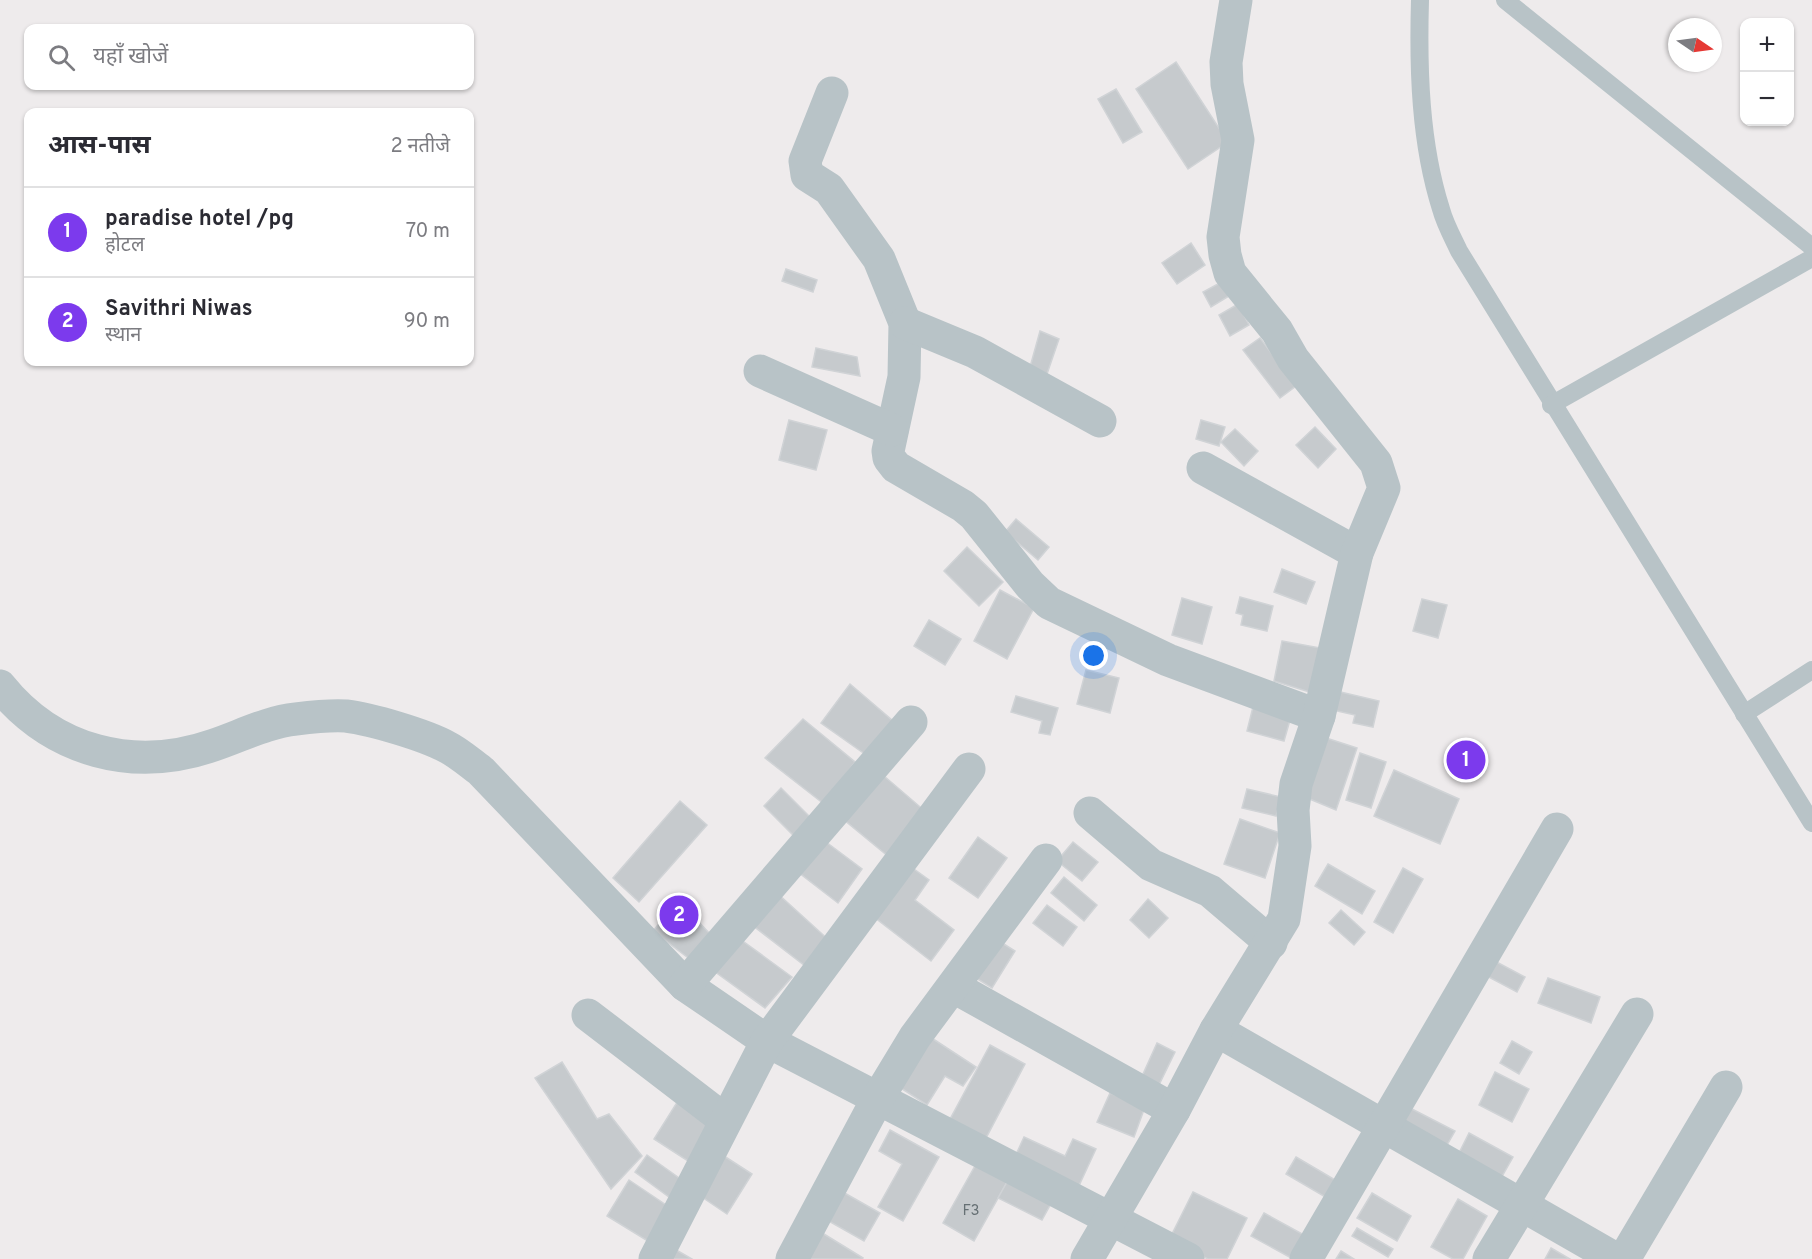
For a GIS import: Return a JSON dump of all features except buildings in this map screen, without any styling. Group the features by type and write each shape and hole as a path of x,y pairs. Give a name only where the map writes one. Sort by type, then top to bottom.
{"street":[{"path":"1087,1259 1112,1220 1174,1110 1216,1030 1284,919 1295,846 1293,810 1296,784 1318,716 1357,553 1384,488 1376,463 1293,359 1277,331 1230,273 1224,255 1223,237 1238,140 1227,84 1226,62 1236,0"},
{"path":"832,93 805,161 804,169 807,175 829,189 879,259 905,322 904,377 888,451 889,459 896,467 963,506 974,515 1030,585 1049,603 1168,660 1318,716"},
{"path":"905,322 975,352 1100,421"},
{"path":"760,371 892,430"},
{"path":"1203,468 1357,553"},
{"path":"0,686 16,707 49,732 84,749 105,752 159,757 213,746 250,730 294,719 346,716 400,730 447,746 481,771 685,985 767,1041 1188,1259"},
{"path":"685,985 910,722"},
{"path":"655,1259 767,1041 969,769"},
{"path":"1090,813 1151,864 1210,891 1270,943"},
{"path":"1306,1259 1382,1125 1557,829"},
{"path":"792,1259 878,1098 915,1037 1046,860"},
{"path":"954,987 1174,1110"},
{"path":"1489,1259 1637,1014"},
{"path":"588,1015 725,1120"},
{"path":"1216,1030 1616,1259"},
{"path":"1624,1259 1726,1087"}],"lane":[{"path":"1420,0 1419,38 1426,141 1441,210 1459,251 1551,405 1812,823"},
{"path":"1505,0 1812,247"},
{"path":"1551,405 1812,258"},
{"path":"1744,714 1812,670"}],"place":[{"name":"paradise hotel /pg","path":"1466,760"},
{"name":"Savithri Niwas","path":"679,915"}]}
